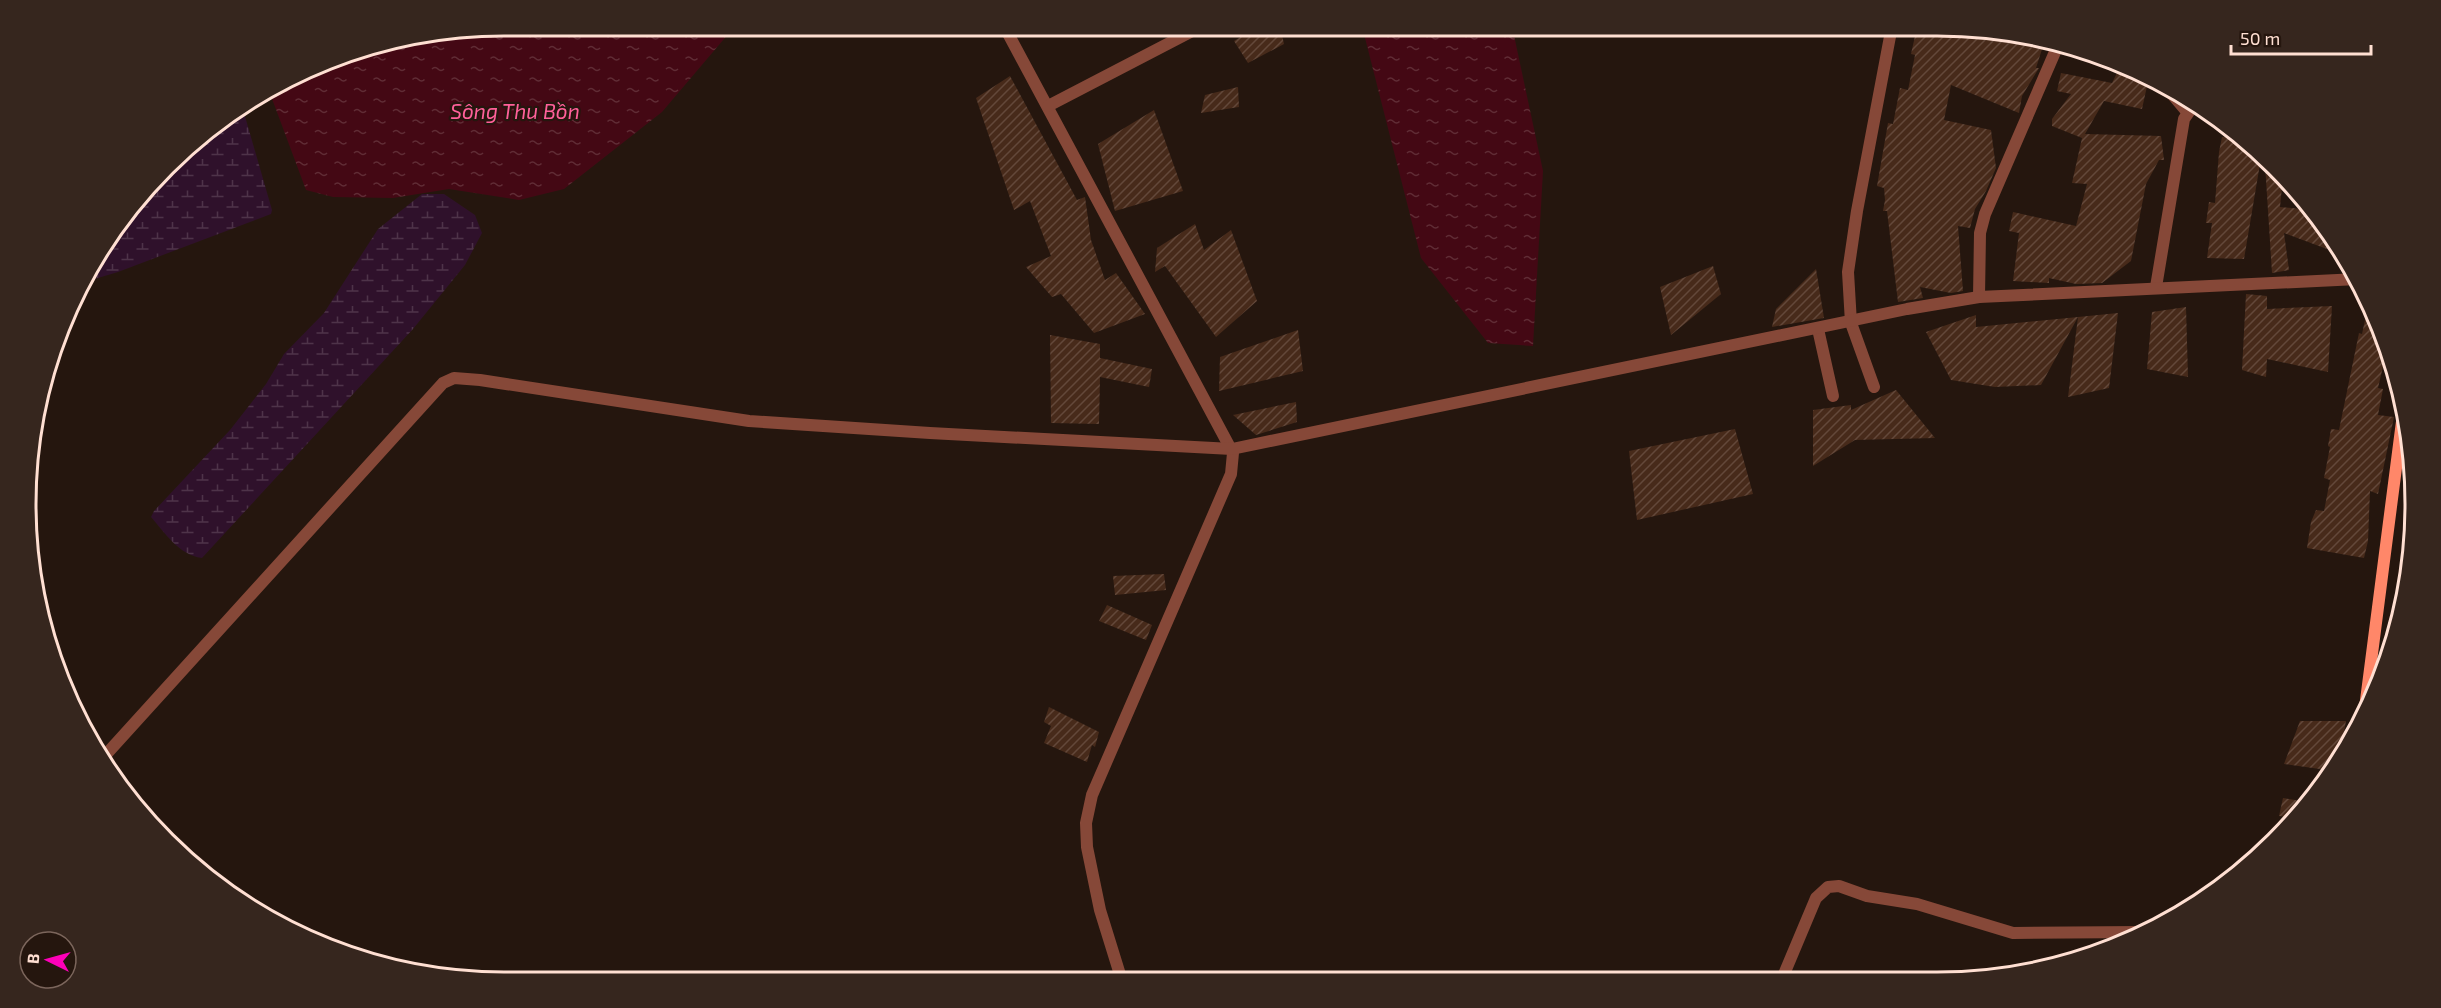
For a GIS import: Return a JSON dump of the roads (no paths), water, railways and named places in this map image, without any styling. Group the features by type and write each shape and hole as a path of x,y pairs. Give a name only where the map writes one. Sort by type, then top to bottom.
{"street":[{"path":"1010,36 1232,449 1234,462 1231,474 1092,795 1086,824 1087,847 1100,910 1119,972"},
{"path":"1048,106 1183,36"},
{"path":"1874,387 1851,322 1848,272 1890,36"},
{"path":"1978,297 1980,234 1985,214 2055,51"},
{"path":"2156,287 2184,119 2189,110"},
{"path":"108,752 443,383 454,378 749,421 1232,449 1907,309 1978,297 2347,279"},
{"path":"1818,329 1833,396"},
{"path":"2368,686 2399,434"},
{"path":"1785,972 1816,898 1828,887 1839,886 1867,896 1917,904 2013,933 2125,932"}],"water":[{"name":"Sông Thu Bồn","path":"727,36 662,112 564,189 519,200 449,189 393,198 333,197 306,190 272,98 297,84 354,61 413,45 473,37"},
{"path":"1365,36 1514,36 1543,171 1533,346 1488,343 1421,258"}]}
